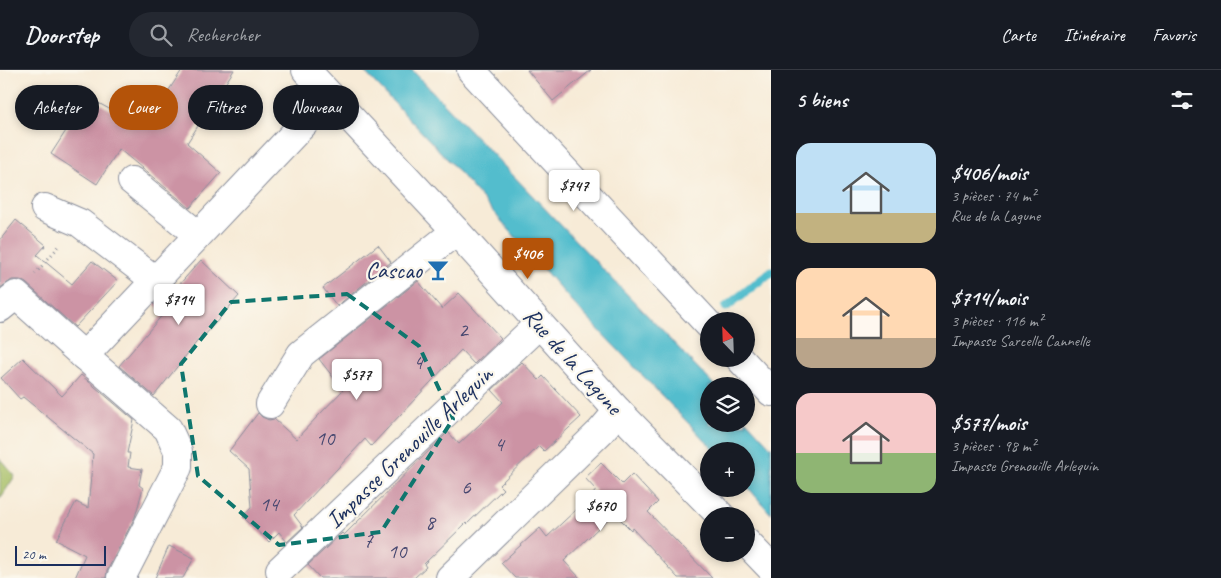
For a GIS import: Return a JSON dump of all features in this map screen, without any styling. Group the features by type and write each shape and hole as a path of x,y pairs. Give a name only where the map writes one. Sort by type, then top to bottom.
{"street":[{"name":"Rue de la Lagune","path":"306,70 320,85"},
{"path":"471,70 700,315"},
{"name":"Rue de la Lagune","path":"359,127 456,231 618,411 712,507"},
{"path":"84,356 298,130"},
{"path":"132,181 198,235"},
{"path":"45,208 80,223 155,280"},
{"path":"270,404 301,354 456,231"},
{"path":"8,302 84,356 168,428 178,451 178,468 121,578"},
{"name":"Impasse Grenouille Arlequin","path":"280,570 539,324"},
{"path":"748,368 771,392"},
{"path":"450,578 601,431 618,411"},
{"path":"755,556 764,570"}],"path":[{"path":"8,302 80,223"}],"highlighted area":[{"path":"347,294 419,346 453,419 381,532 279,545 198,476 181,364 231,302"}],"green space":[{"path":"0,459 15,476 0,499"}],"water":[{"path":"363,70 412,70 706,377 700,377 700,432 755,432 755,430 771,447 771,514 755,495 755,442 706,442 573,303 449,161"}],"building":[{"path":"182,70 234,70 224,85 188,85 188,130 195,130 187,143 221,173 190,208 119,149 97,184 51,154 67,130 99,130 99,103 109,109 109,130 178,130 178,85 172,85"},
{"path":"527,70 591,70 553,101"},
{"path":"16,220 46,245 37,255 72,284 92,261 118,281 75,327 26,283 20,280 12,280 0,288 0,240"},
{"path":"378,245 391,262 337,306 323,288"},
{"path":"201,260 239,296 205,335 203,334 154,396 119,366 164,313 154,304 174,283 177,287"},
{"path":"418,281 442,309 459,293 501,338 474,364 461,350 371,446 365,439 294,515 303,527 287,542 279,532 269,542 243,517 252,507 249,469 229,451 258,413 269,420 274,419 296,439 343,390 319,359"},
{"path":"23,358 62,396 81,375 134,420 127,453 130,453 128,467 142,469 139,485 143,488 135,517 107,571 106,578 75,578 85,555 56,540 76,502 88,508 93,454 23,397 20,399 1,378"},
{"path":"522,362 539,380 543,376 581,417 544,451 539,446 499,485 503,489 424,564 426,567 414,578 320,578 308,565 342,533 344,535 448,432 459,444 503,402 492,390"},
{"path":"601,463 622,484 632,474 658,502 648,512 712,578 678,578 632,528 631,530 614,513 564,561 580,578 515,578 501,563 540,528 547,537 594,493 596,490 585,478"},
{"path":"169,546 194,558 183,578 155,578"}],"waterway":[{"path":"726,307 771,272"}],"place":[{"name":"Cascao","path":"438,270"}]}
